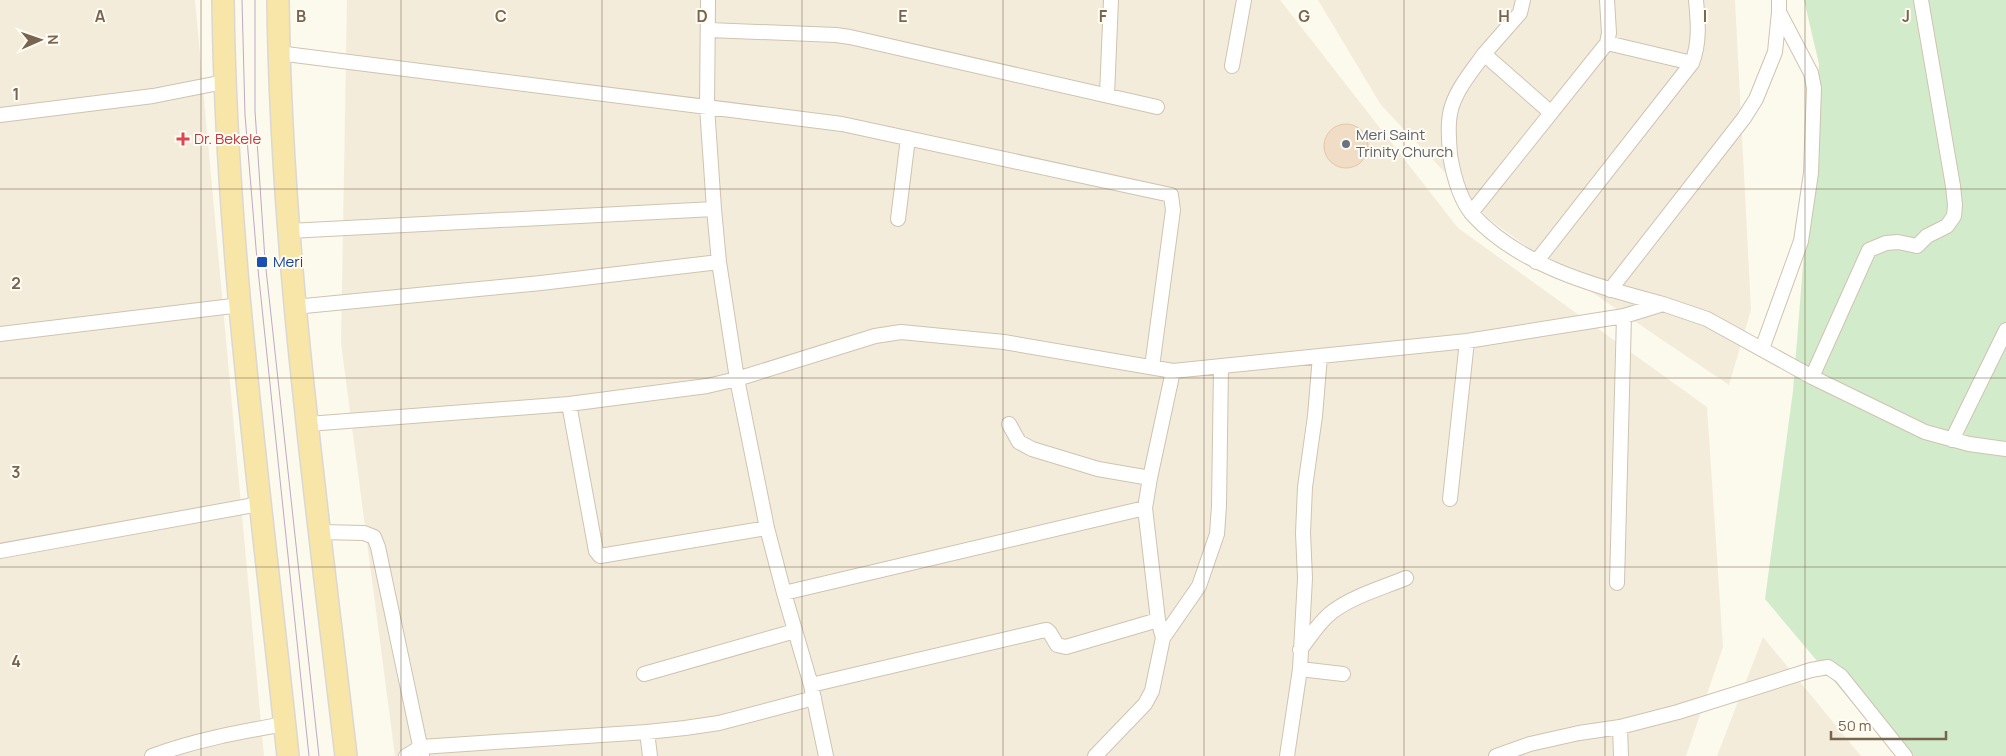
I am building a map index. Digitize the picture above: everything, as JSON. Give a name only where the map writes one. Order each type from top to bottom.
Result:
[{"type":"main road","points":[[223,0],[226,141],[240,305],[288,756]]},
{"type":"main road","points":[[278,0],[278,53],[294,308],[346,756]]},
{"type":"street","points":[[708,0],[707,107],[714,209],[719,262],[737,379],[767,528],[812,691],[826,756]]},
{"type":"street","points":[[1107,95],[1112,0]]},
{"type":"street","points":[[1232,66],[1244,0]]},
{"type":"street","points":[[1524,0],[1520,13],[1484,54],[1456,96],[1449,118],[1448,135],[1457,186],[1472,214],[1508,243],[1536,262],[1586,282],[1707,319],[1812,377],[1926,432],[1952,440],[2006,449]]},
{"type":"street","points":[[1472,214],[1550,112],[1607,43],[1609,32],[1607,0]]},
{"type":"street","points":[[1536,262],[1692,63],[1697,50],[1699,31],[1696,0]]},
{"type":"street","points":[[1812,377],[1869,250],[1886,243],[1898,242],[1917,246],[1928,236],[1947,226],[1954,216],[1953,186],[1921,0]]},
{"type":"street","points":[[1762,350],[1801,241],[1811,173],[1814,88],[1811,73],[1779,6]]},
{"type":"street","points":[[1610,290],[1744,118],[1759,93],[1775,52],[1779,6]]},
{"type":"street","points":[[709,30],[850,37],[1157,107]]},
{"type":"street","points":[[1607,43],[1692,63]]},
{"type":"street","points":[[278,53],[842,124],[1171,195],[1173,210],[1172,226],[1152,367]]},
{"type":"street","points":[[1484,54],[1550,112]]},
{"type":"street","points":[[0,114],[153,96],[224,82]]},
{"type":"street","points":[[898,219],[908,138]]},
{"type":"street","points":[[289,230],[714,209]]},
{"type":"street","points":[[294,308],[541,283],[719,262]]},
{"type":"street","points":[[308,424],[570,404],[707,386],[737,379],[875,336],[901,332],[1004,342],[1173,370],[1221,367],[1467,341],[1624,316],[1663,304]]},
{"type":"street","points":[[0,334],[240,305]]},
{"type":"street","points":[[1617,583],[1624,316]]},
{"type":"street","points":[[1952,440],[2006,330]]},
{"type":"street","points":[[1450,499],[1467,341]]},
{"type":"street","points":[[1287,756],[1300,669],[1305,578],[1303,533],[1305,487],[1320,356]]},
{"type":"street","points":[[1095,756],[1145,704],[1152,691],[1163,638],[1199,586],[1217,534],[1221,367]]},
{"type":"street","points":[[1163,638],[1158,620],[1145,508],[1173,370]]},
{"type":"street","points":[[570,404],[596,551],[600,556],[767,528]]},
{"type":"street","points":[[1009,424],[1019,442],[1032,449],[1098,469],[1150,478]]},
{"type":"street","points":[[0,551],[260,504]]},
{"type":"street","points":[[784,594],[1145,508]]},
{"type":"street","points":[[320,532],[364,533],[374,537],[378,547],[421,752]]},
{"type":"street","points":[[1300,651],[1318,626],[1332,612],[1351,601],[1406,578]]},
{"type":"street","points":[[406,756],[421,752],[647,732],[719,723],[812,691],[1041,631],[1047,630],[1057,645],[1066,647],[1158,620]]},
{"type":"street","points":[[644,674],[795,631]]},
{"type":"street","points":[[1496,756],[1530,744],[1579,733],[1620,727],[1678,712],[1811,670],[1828,667],[1841,676],[1905,756]]},
{"type":"street","points":[[1300,669],[1343,674]]},
{"type":"street","points":[[152,756],[171,749],[227,735],[284,724]]},
{"type":"street","points":[[1620,727],[1622,756]]},
{"type":"street","points":[[647,732],[650,756]]},
{"type":"shaded area","points":[[0,0],[195,0],[264,756],[0,756]]},
{"type":"shaded area","points":[[347,0],[1280,0],[1458,228],[1707,407],[1723,647],[1686,756],[395,756],[341,343]]},
{"type":"shaded area","points":[[1318,0],[1735,0],[1751,310],[1729,385],[1559,270],[1490,220],[1381,105]]},
{"type":"shaded area","points":[[1763,637],[1861,756],[1717,756]]},
{"type":"green space","points":[[1804,0],[2006,0],[2006,756],[1897,756],[1765,599],[1793,391],[1819,64]]},
{"type":"building","name":"Meri Saint Trinity Church","points":[[1346,124],[1358,128],[1364,134],[1368,146],[1364,158],[1358,164],[1346,168],[1334,164],[1328,158],[1324,146],[1328,134],[1334,128]]},
{"type":"tram line","points":[[242,0],[245,115],[257,260],[309,756]]},
{"type":"tram line","points":[[255,0],[255,111],[265,260],[319,756]]},
{"type":"place","name":"Dr. Bekele","points":[[183,139]]},
{"type":"place","name":"Meri Saint Trinity Church","points":[[1346,144]]},
{"type":"place","name":"Meri","points":[[262,262]]}]
